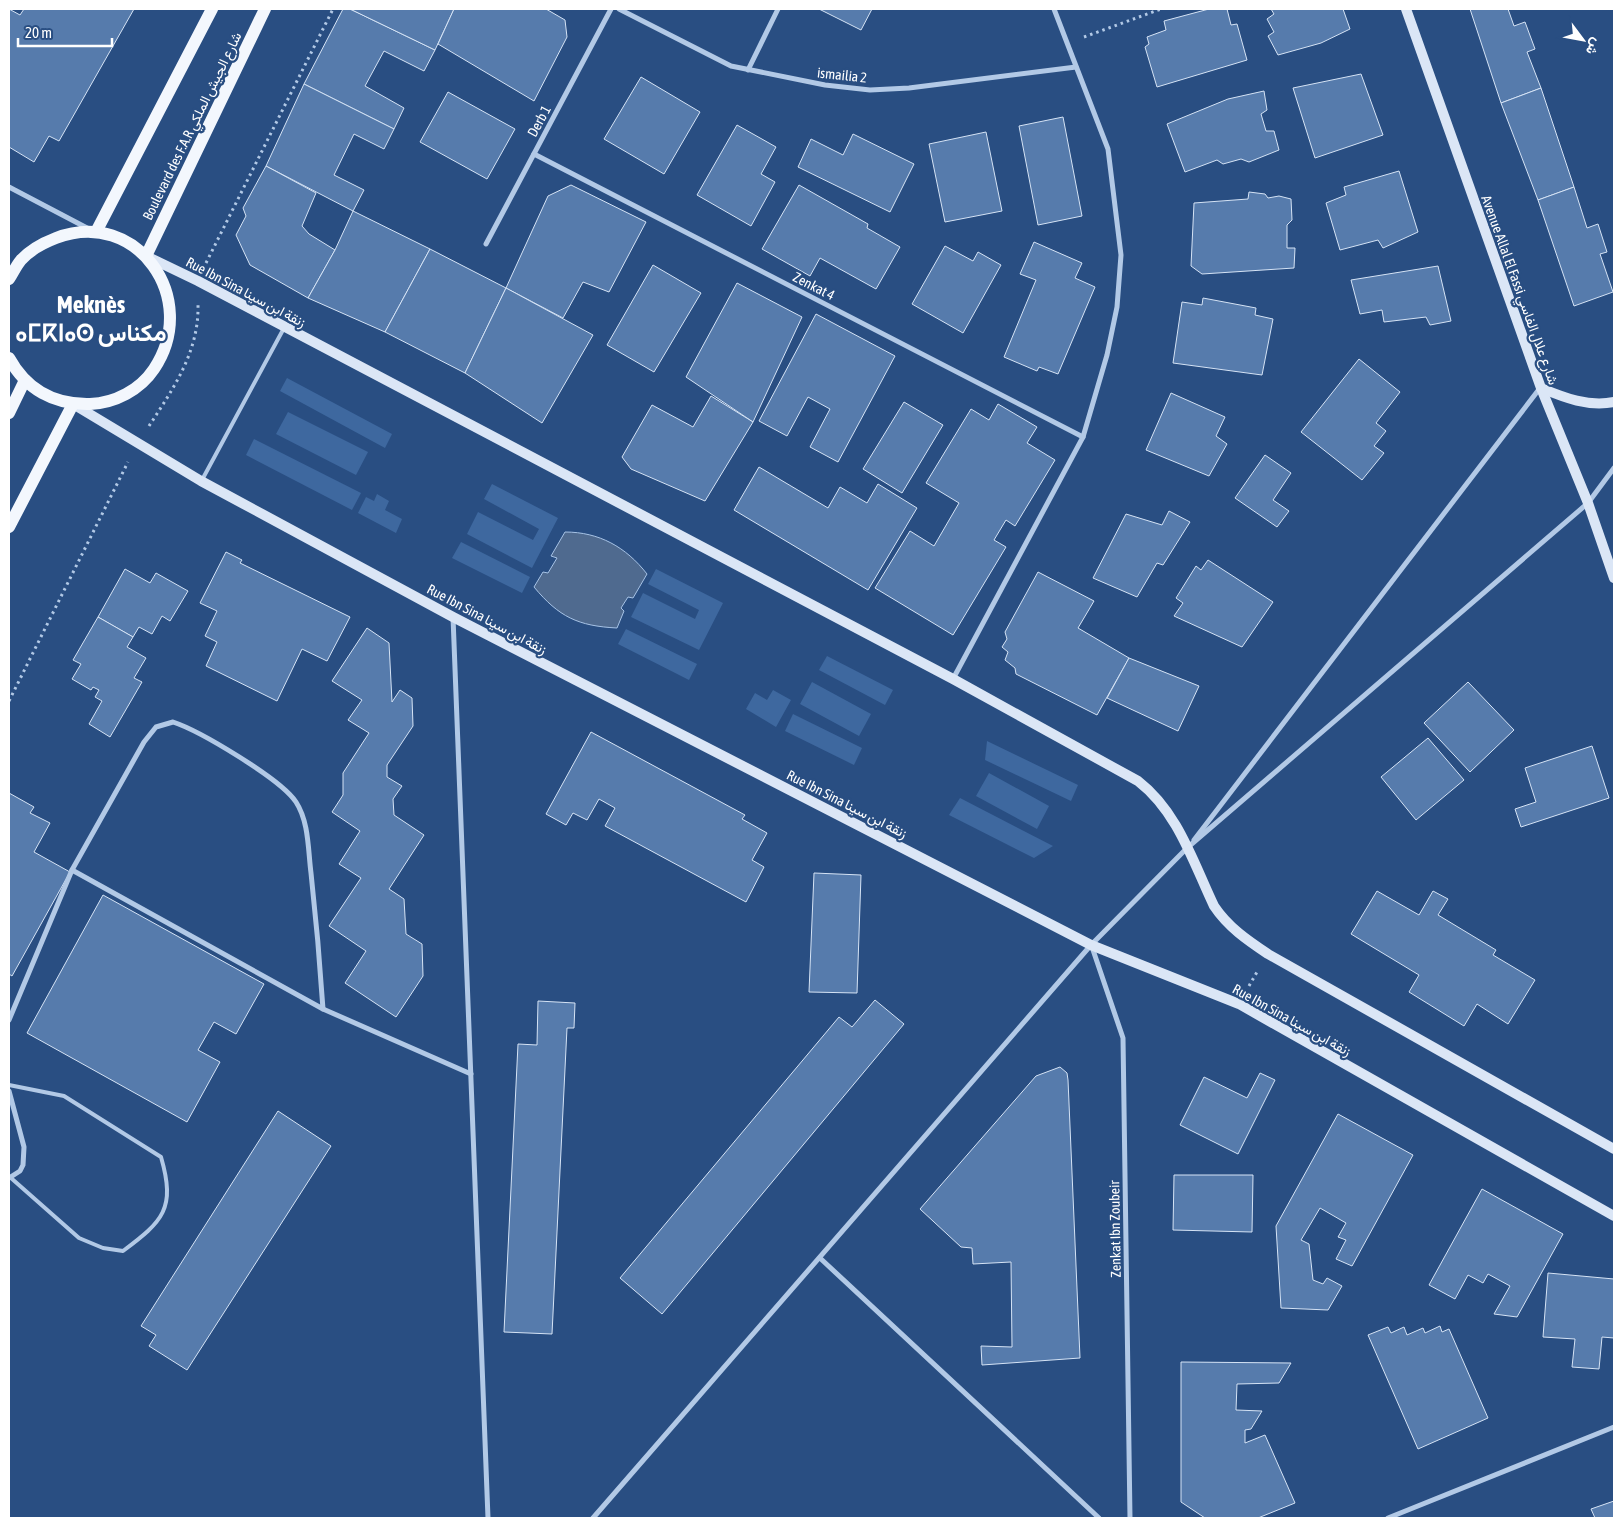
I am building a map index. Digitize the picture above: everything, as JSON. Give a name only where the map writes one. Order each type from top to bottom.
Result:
[{"type":"main road","points":[[96,232],[212,9]]},
{"type":"main road","name":"Boulevard des F.A.R شارع الجيش الملكي","points":[[146,256],[266,9]]},
{"type":"main road","name":"Avenue Allal El Fassi شارع علال الفاسي","points":[[1406,9],[1541,388],[1588,503],[1614,578]]},
{"type":"main road","points":[[9,279],[21,260],[42,243],[68,233],[96,232],[114,236],[131,244],[146,256],[162,278],[170,304],[171,330],[162,356],[148,378],[126,395],[100,403],[73,404],[55,400],[39,392],[24,380],[9,359]]},
{"type":"main road","name":"Rue Ibn Sina زنقة ابن سينا","points":[[146,256],[198,281],[953,679],[1138,781],[1156,794],[1168,811],[1222,920],[1268,954],[1614,1149]]},
{"type":"main road","points":[[9,413],[24,380]]},
{"type":"main road","points":[[1541,388],[1576,402],[1592,404],[1614,402]]},
{"type":"main road","points":[[9,527],[73,404]]},
{"type":"main road","name":"Rue Ibn Sina زنقة ابن سينا","points":[[73,404],[137,444],[202,481],[453,617],[1091,945],[1239,1004],[1614,1216]]},
{"type":"street","name":"Derb 1","points":[[486,244],[611,9]]},
{"type":"street","name":"ismailia 2","points":[[619,9],[731,66],[825,85],[870,90],[910,88],[1076,67]]},
{"type":"street","points":[[748,70],[778,9]]},
{"type":"street","points":[[953,679],[1083,437],[1107,355],[1117,307],[1121,255],[1108,149],[1054,9]]},
{"type":"street","name":"Zenkat 4","points":[[534,154],[1083,437]]},
{"type":"street","points":[[9,187],[96,232]]},
{"type":"street","points":[[1187,848],[1541,388]]},
{"type":"street","points":[[594,1518],[821,1259],[1091,945],[1187,848],[1588,503],[1614,468]]},
{"type":"street","points":[[453,617],[488,1518]]},
{"type":"street","points":[[9,1020],[72,870],[144,742],[156,727],[164,723],[173,722],[181,724],[268,776],[284,788],[299,808],[306,828],[323,1009]]},
{"type":"street","points":[[72,870],[323,1009],[471,1074]]},
{"type":"street","name":"Zenkat Ibn Zoubeir","points":[[1091,945],[1123,1038],[1130,1518]]},
{"type":"street","points":[[9,1091],[24,1147],[23,1165],[10,1178]]},
{"type":"street","points":[[821,1259],[1099,1518]]},
{"type":"street","points":[[1388,1518],[1614,1427]]},
{"type":"lane","points":[[202,481],[284,328]]},
{"type":"lane","points":[[9,1085],[64,1096],[161,1157],[167,1178],[166,1208],[152,1230],[123,1252],[103,1248],[79,1238],[10,1178]]},
{"type":"path","points":[[198,281],[333,9]]},
{"type":"path","points":[[1067,44],[1161,9]]},
{"type":"path","points":[[9,701],[137,444]]},
{"type":"path","points":[[1239,1004],[1268,954]]},
{"type":"shaded area","points":[[287,378],[392,434],[385,448],[280,391]]},
{"type":"shaded area","points":[[288,412],[368,452],[356,475],[276,434]]},
{"type":"shaded area","points":[[254,439],[361,493],[352,510],[246,455]]},
{"type":"shaded area","points":[[492,484],[558,518],[532,568],[467,534],[478,512],[533,540],[539,529],[484,499]]},
{"type":"shaded area","points":[[377,494],[389,501],[385,510],[402,519],[396,533],[358,513],[366,497],[374,501]]},
{"type":"shaded area","points":[[565,532],[589,535],[611,543],[630,556],[647,574],[633,598],[628,597],[621,608],[624,611],[617,628],[591,625],[570,618],[552,606],[534,587],[543,572],[548,573],[557,558],[551,556]]},
{"type":"shaded area","points":[[461,542],[530,577],[522,593],[452,558]]},
{"type":"shaded area","points":[[656,569],[723,603],[699,650],[631,617],[643,593],[695,619],[699,610],[648,584]]},
{"type":"shaded area","points":[[626,629],[697,664],[689,680],[618,644]]},
{"type":"shaded area","points":[[827,656],[893,690],[885,705],[819,670]]},
{"type":"shaded area","points":[[812,682],[871,714],[859,736],[800,704]]},
{"type":"shaded area","points":[[773,690],[791,700],[776,727],[746,709],[755,693],[767,700]]},
{"type":"shaded area","points":[[793,714],[862,748],[854,765],[785,731]]},
{"type":"shaded area","points":[[987,741],[1078,785],[1071,801],[985,760]]},
{"type":"shaded area","points":[[989,773],[1049,806],[1037,829],[976,796]]},
{"type":"shaded area","points":[[960,798],[1053,846],[1034,858],[949,815]]},
{"type":"building","points":[[9,9],[20,15],[24,9],[134,9],[59,141],[49,136],[34,162],[9,147]]},
{"type":"building","points":[[343,9],[350,9],[435,50],[424,71],[384,51],[365,86],[404,108],[394,129],[304,84]]},
{"type":"building","points":[[350,9],[454,9],[435,50]]},
{"type":"building","points":[[454,9],[546,9],[565,20],[567,37],[534,101],[438,44]]},
{"type":"building","points":[[819,9],[872,9],[861,30]]},
{"type":"building","points":[[1209,9],[1227,9],[1231,25],[1237,24],[1247,60],[1157,87],[1145,47],[1149,44],[1147,37],[1166,30],[1164,21]]},
{"type":"building","points":[[1271,9],[1343,9],[1350,29],[1321,43],[1278,55],[1268,36],[1274,32],[1267,19],[1274,14]]},
{"type":"building","points":[[1470,9],[1508,9],[1514,26],[1525,22],[1535,49],[1527,52],[1541,88],[1501,103]]},
{"type":"building","points":[[1361,74],[1383,135],[1315,158],[1293,88]]},
{"type":"building","points":[[641,77],[700,112],[664,174],[604,139]]},
{"type":"building","points":[[304,84],[394,129],[384,149],[354,134],[334,175],[364,190],[353,211],[266,166]]},
{"type":"building","points":[[1541,88],[1574,187],[1538,200],[1501,103]]},
{"type":"building","points":[[1264,91],[1267,110],[1261,114],[1266,131],[1274,131],[1279,150],[1249,162],[1241,159],[1223,164],[1217,160],[1185,172],[1167,124],[1228,99]]},
{"type":"building","points":[[448,92],[515,129],[487,179],[420,142]]},
{"type":"building","points":[[1063,117],[1082,216],[1038,225],[1019,126]]},
{"type":"building","points":[[737,125],[776,147],[761,174],[775,182],[751,226],[697,195]]},
{"type":"building","points":[[986,132],[1002,211],[945,222],[929,144]]},
{"type":"building","points":[[853,134],[914,164],[890,212],[798,167],[811,139],[843,155]]},
{"type":"building","points":[[266,166],[316,193],[302,226],[309,234],[335,250],[308,298],[250,265],[236,235],[246,216],[243,208]]},
{"type":"building","points":[[1399,171],[1418,232],[1383,248],[1378,240],[1340,250],[1326,203],[1346,195],[1344,187]]},
{"type":"building","points":[[571,185],[646,222],[609,292],[583,282],[563,318],[506,288],[548,196]]},
{"type":"building","points":[[799,185],[868,224],[867,228],[900,247],[876,289],[820,258],[810,276],[762,249]]},
{"type":"building","points":[[1574,187],[1587,228],[1598,224],[1607,252],[1600,254],[1613,292],[1574,306],[1538,200]]},
{"type":"building","points":[[1249,192],[1265,194],[1268,198],[1279,196],[1291,199],[1292,220],[1287,225],[1287,248],[1295,248],[1294,268],[1202,274],[1191,266],[1194,203],[1248,199]]},
{"type":"building","points":[[353,211],[430,249],[385,332],[308,298],[335,250]]},
{"type":"building","points":[[1034,242],[1082,263],[1075,278],[1095,287],[1058,374],[1039,367],[1037,371],[1004,357],[1036,280],[1020,274]]},
{"type":"building","points":[[945,246],[973,261],[978,252],[1001,265],[963,333],[912,304]]},
{"type":"building","points":[[430,249],[506,288],[465,373],[385,332]]},
{"type":"building","points":[[653,265],[701,293],[654,372],[607,345]]},
{"type":"building","points":[[1438,266],[1451,321],[1430,325],[1426,317],[1384,322],[1382,310],[1360,314],[1351,280]]},
{"type":"building","points":[[737,283],[802,317],[753,422],[686,377]]},
{"type":"building","points":[[506,288],[593,335],[542,423],[465,373]]},
{"type":"building","points":[[1203,298],[1256,308],[1255,315],[1273,319],[1262,375],[1173,363],[1182,302],[1202,305]]},
{"type":"building","points":[[816,314],[895,356],[838,462],[810,447],[830,409],[808,397],[787,436],[759,421]]},
{"type":"building","points":[[1359,359],[1400,392],[1376,423],[1386,431],[1374,446],[1384,453],[1362,480],[1301,432]]},
{"type":"building","points":[[1171,393],[1225,417],[1216,436],[1227,444],[1209,476],[1146,450]]},
{"type":"building","points":[[711,396],[753,422],[705,501],[631,469],[622,457],[652,405],[693,427]]},
{"type":"building","points":[[904,402],[943,425],[902,493],[863,469]]},
{"type":"building","points":[[998,404],[1037,427],[1027,443],[1055,460],[1015,526],[1006,520],[994,540],[1006,547],[953,635],[875,588],[910,531],[934,546],[959,503],[926,483],[971,409],[989,420]]},
{"type":"building","points":[[1265,455],[1291,473],[1273,500],[1289,511],[1277,527],[1235,498]]},
{"type":"building","points":[[759,467],[828,508],[840,487],[867,503],[878,484],[917,508],[868,590],[734,510]]},
{"type":"building","points":[[1169,511],[1190,522],[1163,565],[1157,563],[1137,597],[1093,578],[1126,514],[1162,525]]},
{"type":"building","points":[[226,552],[242,560],[240,563],[350,617],[327,661],[302,649],[277,701],[206,666],[217,642],[205,636],[217,611],[200,603]]},
{"type":"building","points":[[1208,560],[1273,602],[1242,647],[1174,616],[1183,603],[1176,598],[1196,566],[1201,570]]},
{"type":"building","points":[[125,569],[150,583],[156,573],[188,591],[170,621],[162,616],[152,634],[139,627],[133,637],[98,617]]},
{"type":"building","points":[[1038,572],[1094,601],[1078,628],[1129,658],[1097,715],[1016,674],[1015,668],[1005,660],[1008,652],[1002,647],[1007,639],[1005,632]]},
{"type":"building","points":[[98,617],[133,637],[127,647],[146,658],[134,678],[142,682],[110,737],[89,724],[102,701],[95,697],[99,690],[93,687],[91,690],[72,679],[81,664],[73,660]]},
{"type":"building","points":[[367,628],[389,643],[392,702],[400,690],[412,698],[413,726],[387,765],[387,777],[402,786],[393,799],[394,815],[424,835],[389,889],[404,899],[406,934],[422,944],[423,976],[396,1017],[345,983],[366,951],[329,926],[361,878],[339,864],[360,831],[332,812],[343,795],[343,773],[369,733],[348,720],[362,700],[332,681]]},
{"type":"building","points":[[1129,658],[1199,686],[1178,731],[1107,698]]},
{"type":"building","points":[[1468,682],[1514,730],[1470,772],[1424,723]]},
{"type":"building","points":[[591,732],[745,815],[742,819],[767,833],[752,860],[764,867],[746,902],[605,826],[615,808],[599,799],[587,820],[573,813],[566,825],[546,814]]},
{"type":"building","points":[[1428,738],[1464,780],[1416,820],[1381,777]]},
{"type":"building","points":[[1592,746],[1609,798],[1521,827],[1515,809],[1536,802],[1525,768]]},
{"type":"building","points":[[9,793],[34,807],[30,813],[50,823],[34,852],[70,872],[12,976],[9,974]]},
{"type":"building","points":[[814,873],[861,875],[857,993],[809,992]]},
{"type":"building","points":[[1377,891],[1419,915],[1433,891],[1448,899],[1438,915],[1496,950],[1493,955],[1535,980],[1508,1024],[1477,1004],[1464,1026],[1409,992],[1419,975],[1351,934]]},
{"type":"building","points":[[103,895],[264,984],[236,1034],[214,1022],[198,1050],[220,1062],[187,1122],[27,1033]]},
{"type":"building","points":[[875,1000],[904,1024],[662,1314],[620,1278],[839,1017],[852,1027]]},
{"type":"building","points":[[538,1001],[575,1003],[574,1028],[567,1028],[552,1334],[504,1332],[518,1044],[537,1045]]},
{"type":"building","points":[[1060,1067],[1067,1073],[1068,1080],[1080,1358],[982,1365],[981,1346],[1012,1347],[1011,1262],[973,1264],[972,1248],[961,1247],[920,1209],[1036,1076]]},
{"type":"building","points":[[1260,1073],[1275,1080],[1238,1154],[1180,1125],[1204,1077],[1247,1098]]},
{"type":"building","points":[[278,1111],[331,1146],[187,1370],[149,1346],[156,1335],[141,1326]]},
{"type":"building","points":[[1338,1114],[1413,1155],[1352,1266],[1336,1259],[1346,1240],[1338,1237],[1346,1223],[1320,1208],[1301,1240],[1309,1244],[1313,1280],[1323,1284],[1327,1278],[1342,1286],[1328,1310],[1281,1308],[1276,1226]]},
{"type":"building","points":[[1174,1175],[1253,1175],[1252,1232],[1173,1230]]},
{"type":"building","points":[[1482,1189],[1563,1234],[1517,1317],[1494,1314],[1510,1286],[1488,1274],[1483,1283],[1468,1275],[1455,1299],[1429,1285]]},
{"type":"building","points":[[1548,1273],[1614,1279],[1614,1338],[1602,1337],[1599,1369],[1572,1367],[1575,1339],[1543,1337]]},
{"type":"building","points":[[1440,1326],[1442,1332],[1449,1329],[1488,1418],[1418,1449],[1368,1335],[1388,1327],[1391,1333],[1404,1327],[1407,1335],[1423,1328],[1425,1333]]},
{"type":"building","points":[[1181,1362],[1291,1363],[1279,1383],[1237,1384],[1236,1410],[1262,1411],[1251,1429],[1245,1430],[1245,1443],[1265,1435],[1295,1503],[1258,1518],[1205,1518],[1181,1502]]},
{"type":"building","points":[[1614,1501],[1614,1518],[1595,1518],[1591,1509]]},
{"type":"district","name":"Meknès ⴰⵎⴽⵏⴰⵙ مكناس","points":[[91,319]]}]
